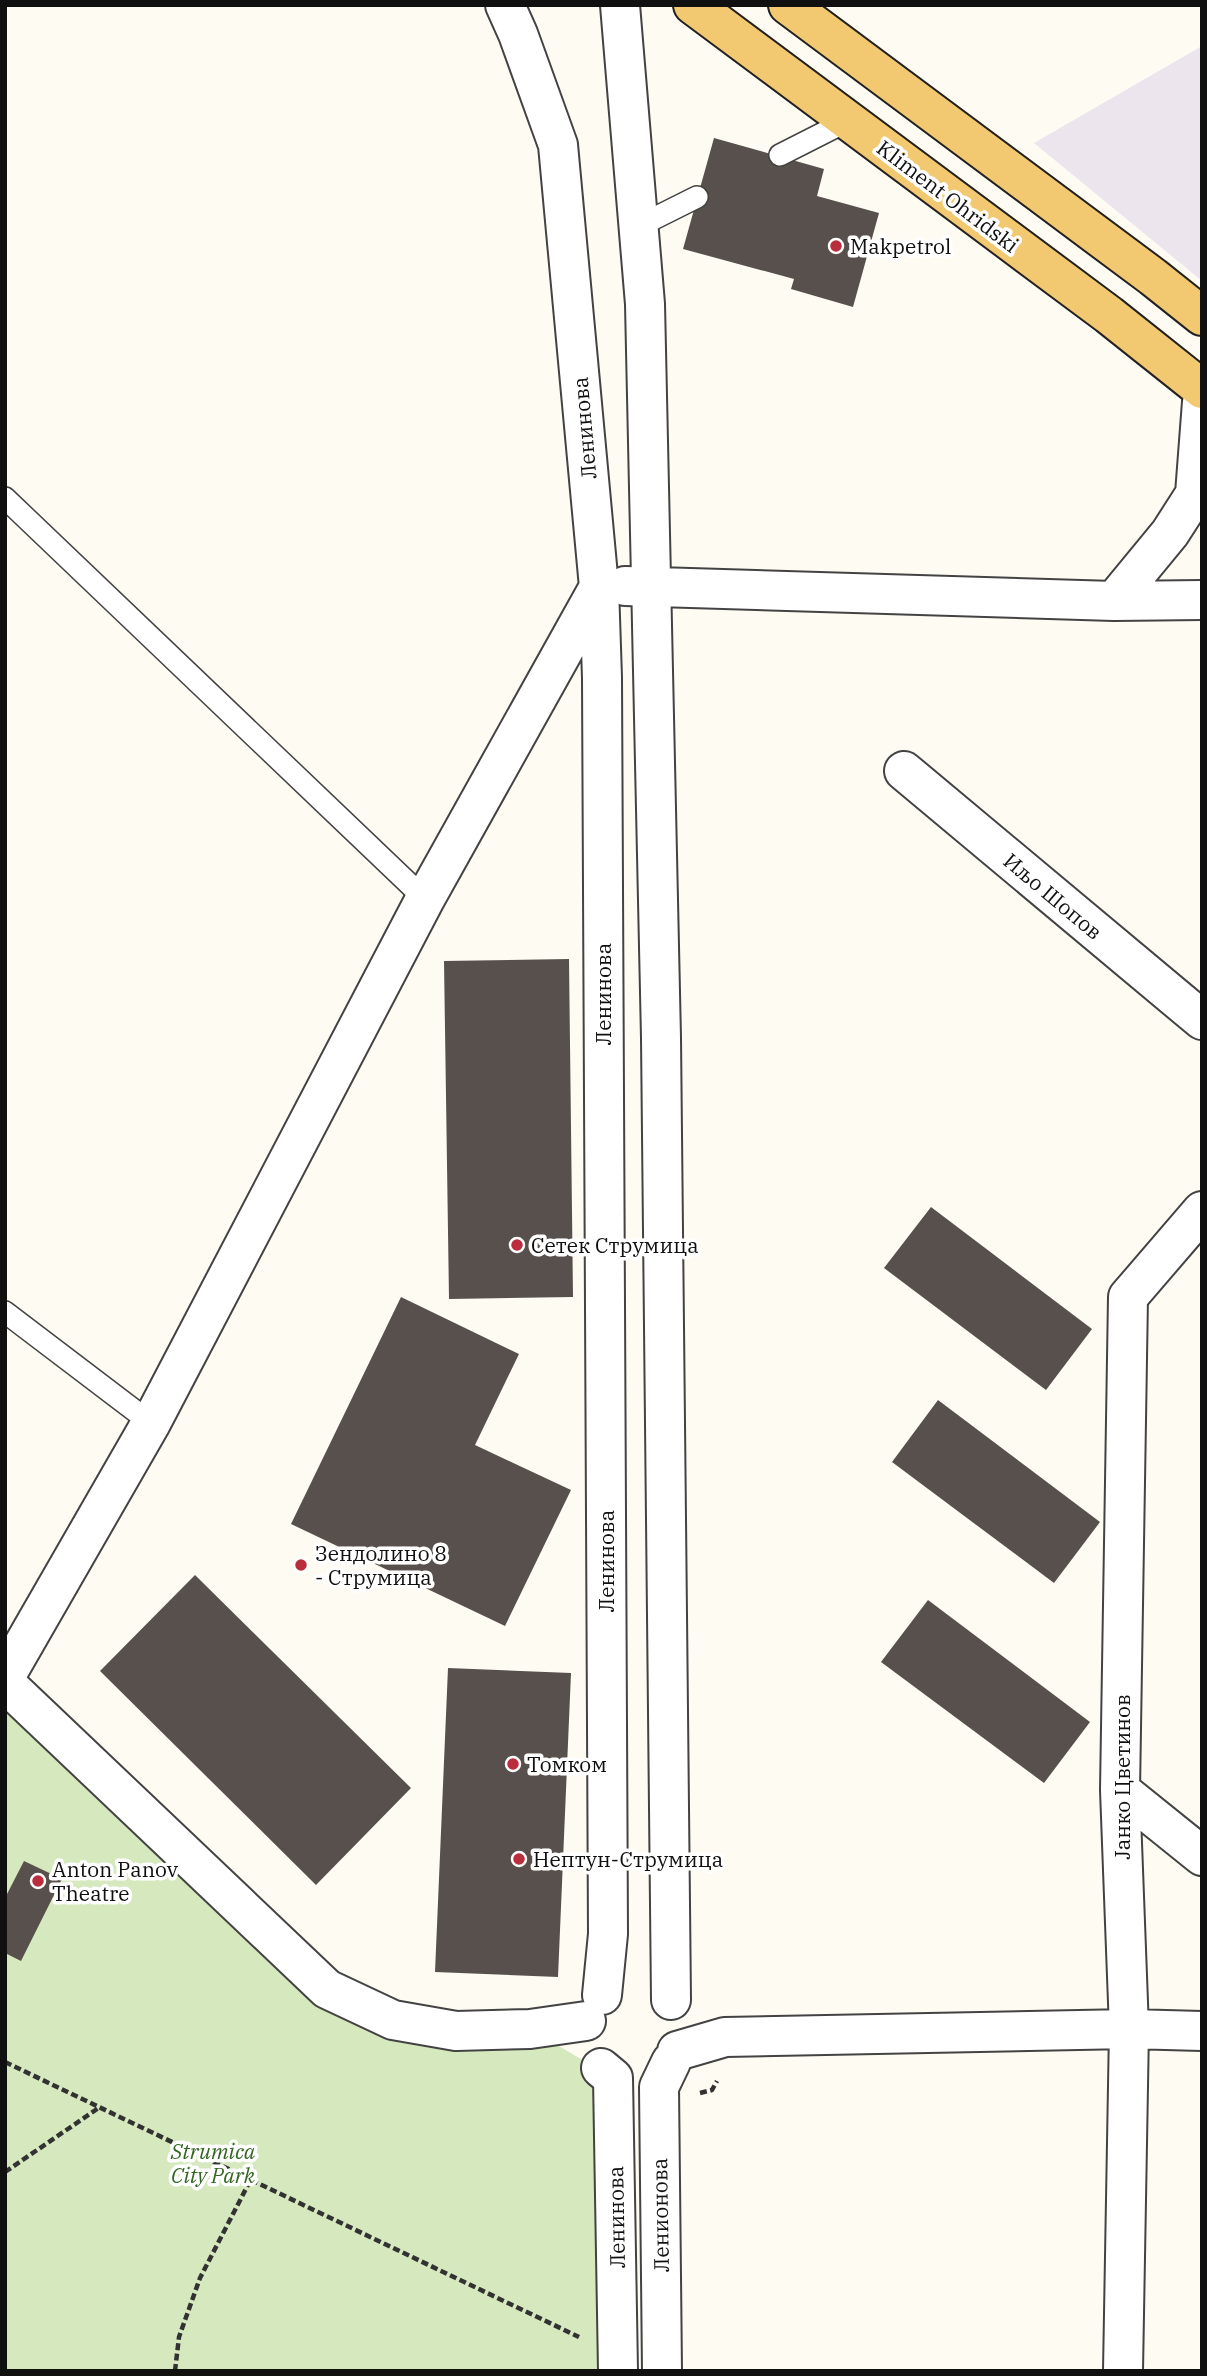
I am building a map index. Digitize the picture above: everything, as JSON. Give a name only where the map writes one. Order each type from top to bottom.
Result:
[{"type":"main road","name":"Kliment Ohridski","points":[[693,5],[1109,315],[1202,389]]},
{"type":"main road","points":[[788,5],[1202,316]]},
{"type":"street","name":"Ленинова","points":[[505,5],[558,145],[598,587],[602,692],[607,1906],[595,2035],[613,2078],[618,2363]]},
{"type":"street","points":[[620,5],[645,304],[661,1024],[675,2006],[682,2030],[680,2045],[674,2057]]},
{"type":"street","points":[[1114,601],[1170,534],[1195,494],[1202,402]]},
{"type":"street","points":[[5,1677],[151,1423],[425,899],[598,587],[650,586],[1114,601],[1202,600]]},
{"type":"street","name":"Иљо Шопов","points":[[904,771],[1202,1020]]},
{"type":"street","name":"Јанко Цветинов","points":[[1123,2371],[1129,2029],[1120,1790],[1128,1297],[1202,1211]]},
{"type":"street","points":[[5,1683],[327,1989],[393,2020],[456,2031],[530,2029],[595,2035]]},
{"type":"street","points":[[1120,1790],[1202,1856]]},
{"type":"street","points":[[595,2035],[615,1987],[642,1984],[657,1989],[675,2006],[725,2037]]},
{"type":"street","points":[[595,2035],[624,2079],[638,2080],[654,2075],[674,2057],[725,2037],[1129,2029],[1202,2031]]},
{"type":"street","name":"Ленионова","points":[[662,2371],[659,2087],[674,2057]]},
{"type":"lane","points":[[780,155],[847,121]]},
{"type":"lane","points":[[639,226],[697,197]]},
{"type":"lane","points":[[5,498],[425,899]]},
{"type":"lane","points":[[5,1312],[151,1423]]},
{"type":"path","points":[[5,2062],[251,2179],[618,2363]]},
{"type":"path","points":[[5,2172],[100,2107]]},
{"type":"path","points":[[175,2371],[178,2337],[200,2278],[251,2179]]},
{"type":"shaded area","points":[[1202,46],[1202,281],[1034,143]]},
{"type":"green space","name":"Strumica City Park","points":[[5,1683],[327,1989],[530,2029],[613,2078],[618,2371],[5,2371]]},
{"type":"building","points":[[714,138],[824,169],[817,196],[879,213],[853,307],[791,289],[794,279],[683,249]]},
{"type":"building","points":[[569,959],[573,1297],[449,1299],[444,961]]},
{"type":"building","points":[[931,1207],[1092,1329],[1046,1390],[884,1268]]},
{"type":"building","points":[[401,1297],[519,1354],[475,1445],[571,1490],[505,1626],[291,1524]]},
{"type":"building","points":[[938,1400],[1100,1522],[1054,1583],[892,1462]]},
{"type":"building","points":[[195,1575],[411,1788],[316,1885],[100,1671]]},
{"type":"building","points":[[928,1600],[1090,1722],[1044,1783],[881,1662]]},
{"type":"building","points":[[448,1668],[571,1673],[558,1977],[435,1972]]},
{"type":"building","points":[[24,1861],[62,1879],[21,1961],[5,1953],[5,1898]]},
{"type":"place","name":"Makpetrol","points":[[836,246]]},
{"type":"place","name":"Сетек Струмица","points":[[517,1245]]},
{"type":"place","name":"Зендолино 8 - Струмица","points":[[301,1565]]},
{"type":"place","name":"Томком","points":[[513,1764]]},
{"type":"place","name":"Нептун-Струмица","points":[[519,1859]]},
{"type":"place","name":"Anton Panov Theatre","points":[[38,1881]]}]
